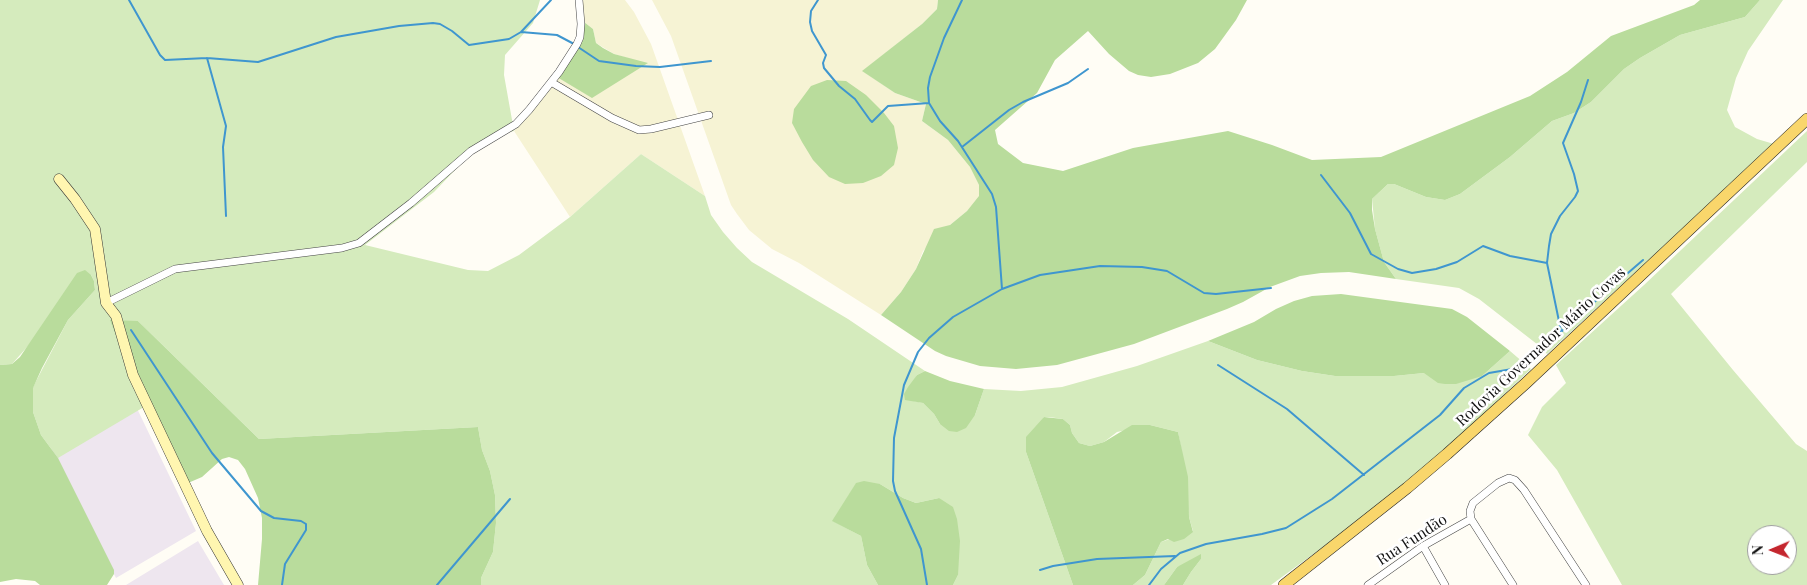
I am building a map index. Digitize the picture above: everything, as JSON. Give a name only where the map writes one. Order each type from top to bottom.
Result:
[{"type":"main road","name":"Rodovia Governador Mário Covas","points":[[1284,585],[1408,488],[1447,454],[1807,119]]},
{"type":"street","points":[[106,303],[175,269],[342,248],[359,243],[418,198],[471,151],[516,124],[551,82],[577,44],[580,37],[581,24],[579,0]]},
{"type":"street","points":[[551,82],[612,118],[638,130],[651,129],[709,115]]},
{"type":"street","points":[[59,179],[75,198],[95,229],[106,303],[116,316],[133,375],[207,531],[238,585]]},
{"type":"street","points":[[1514,585],[1471,517],[1473,503],[1509,478],[1515,480],[1524,490],[1586,585]]},
{"type":"street","name":"Rua Fundão","points":[[1370,584],[1423,546],[1471,517]]},
{"type":"street","points":[[1423,546],[1445,585]]},
{"type":"shaded area","points":[[581,0],[625,0],[634,12],[651,44],[705,196],[641,154],[570,217],[514,131],[557,77],[647,64],[614,54],[596,43],[593,29],[584,22]]},
{"type":"shaded area","points":[[652,0],[938,0],[937,9],[922,24],[863,71],[895,93],[926,104],[922,121],[948,140],[970,167],[979,185],[980,197],[923,251],[916,269],[901,292],[881,315],[799,263],[772,249],[749,230],[737,214],[731,205],[671,36]]},
{"type":"shaded area","points":[[129,392],[196,531],[116,578],[51,450]]},
{"type":"shaded area","points":[[198,541],[224,585],[126,585]]},
{"type":"green space","points":[[0,0],[540,0],[533,23],[505,55],[504,75],[514,131],[501,134],[477,147],[434,192],[365,245],[468,270],[488,271],[519,255],[570,217],[641,154],[705,196],[711,215],[723,232],[752,262],[848,319],[925,371],[917,375],[905,399],[923,403],[934,414],[940,424],[975,415],[984,389],[1021,391],[1062,387],[1137,366],[1208,341],[1257,360],[1302,371],[1335,376],[1394,376],[1424,373],[1482,376],[1510,351],[1531,369],[1423,471],[1271,585],[1183,585],[1201,559],[1177,567],[1164,585],[1133,585],[1145,575],[1161,542],[1193,531],[1189,517],[1178,432],[1150,425],[1117,432],[1104,442],[1090,446],[1079,443],[1072,433],[1070,425],[1063,419],[1044,417],[1026,452],[1073,585],[953,585],[958,575],[939,498],[916,503],[903,498],[880,484],[856,484],[833,521],[861,536],[867,565],[878,585],[481,585],[481,578],[493,552],[496,523],[495,495],[490,471],[482,450],[478,427],[259,439],[138,321],[144,407],[58,458],[41,435],[33,412],[33,387],[68,320],[95,290],[94,281],[91,275],[12,364],[0,365]]},
{"type":"green space","points":[[938,0],[1247,0],[1236,20],[1215,49],[1198,63],[1170,74],[1151,77],[1129,71],[1109,54],[1088,31],[1055,60],[1037,93],[995,130],[998,144],[1023,163],[1063,171],[1133,148],[1228,131],[1312,160],[1381,157],[1530,96],[1567,72],[1611,36],[1694,5],[1700,0],[1760,0],[1745,17],[1680,35],[1640,58],[1624,69],[1591,102],[1574,113],[1552,121],[1510,157],[1460,194],[1445,200],[1426,197],[1394,184],[1388,184],[1372,199],[1372,210],[1384,262],[1396,279],[1349,272],[1300,276],[1270,287],[1227,309],[1134,344],[1057,365],[1016,369],[980,366],[946,356],[935,351],[881,315],[901,292],[916,269],[934,229],[950,225],[967,211],[979,196],[979,185],[970,167],[948,140],[922,121],[926,104],[895,93],[862,71],[922,24],[937,9]]},
{"type":"green space","points":[[1760,0],[1783,0],[1748,51],[1736,78],[1727,110],[1735,127],[1757,139],[1774,144],[1547,354],[1542,348],[1479,299],[1459,288],[1396,279],[1384,262],[1375,229],[1372,199],[1388,184],[1394,184],[1426,197],[1445,200],[1460,194],[1510,157],[1552,121],[1574,113],[1591,102],[1624,69],[1640,58],[1680,35],[1745,17]]},
{"type":"green space","points":[[584,22],[593,29],[596,43],[603,48],[614,54],[648,63],[592,98],[557,77],[583,40]]},
{"type":"green space","points":[[827,80],[846,81],[866,95],[894,126],[898,148],[894,165],[881,176],[863,183],[845,184],[829,177],[813,160],[802,142],[792,123],[794,109],[811,86]]},
{"type":"green space","points":[[1807,131],[1807,162],[1671,294],[1796,444],[1807,451],[1807,585],[1622,585],[1557,470],[1528,435],[1542,407],[1566,383],[1556,365]]},
{"type":"green space","points":[[85,270],[94,281],[95,290],[68,320],[42,368],[33,388],[33,412],[41,435],[58,458],[114,570],[114,574],[107,585],[40,585],[35,581],[16,579],[0,582],[0,365],[12,364],[20,357],[77,273]]},
{"type":"green space","points":[[1341,294],[1452,309],[1467,317],[1510,351],[1482,376],[1456,384],[1445,384],[1438,383],[1424,373],[1394,376],[1335,376],[1302,371],[1257,360],[1208,341],[1254,322],[1294,301],[1312,296]]},
{"type":"green space","points":[[110,320],[138,321],[259,439],[478,427],[482,450],[490,471],[495,495],[496,523],[493,552],[481,578],[481,585],[258,585],[262,518],[258,498],[245,469],[238,460],[229,457],[222,459],[202,477],[188,483],[144,407]]},
{"type":"green space","points":[[925,371],[950,381],[984,389],[975,415],[966,428],[957,432],[949,431],[940,424],[934,414],[923,403],[905,400],[904,394],[908,387],[917,375]]},
{"type":"green space","points":[[1044,417],[1063,419],[1070,425],[1072,433],[1079,443],[1090,446],[1104,442],[1132,425],[1150,425],[1178,432],[1188,477],[1189,517],[1193,532],[1184,539],[1174,542],[1168,539],[1161,542],[1145,575],[1133,585],[1073,585],[1026,452],[1026,437]]},
{"type":"green space","points":[[864,481],[880,484],[903,498],[916,503],[939,498],[953,507],[960,541],[958,575],[953,585],[878,585],[867,565],[861,536],[832,521],[856,483]]},
{"type":"green space","points":[[1201,554],[1201,559],[1183,585],[1164,585],[1177,567]]},
{"type":"waterway","points":[[129,0],[160,55],[165,60],[207,58],[258,62],[336,37],[399,26],[440,24],[469,45],[509,39],[521,32],[551,0]]},
{"type":"waterway","points":[[818,0],[811,11],[810,22],[812,31],[826,55],[823,63],[824,68],[839,86],[855,99],[872,122],[888,106],[929,103]]},
{"type":"waterway","points":[[962,0],[944,38],[930,77],[928,88],[929,103],[940,121],[958,141],[992,194],[996,207],[1002,289]]},
{"type":"waterway","points":[[521,32],[557,35],[574,44]]},
{"type":"waterway","points":[[578,47],[599,61],[636,66],[660,67],[711,61]]},
{"type":"waterway","points":[[207,58],[226,126],[223,147],[226,216]]},
{"type":"waterway","points":[[962,147],[1009,110],[1068,83],[1088,69]]},
{"type":"waterway","points":[[1561,331],[1547,263],[1551,234],[1560,216],[1578,191],[1563,143],[1581,102],[1588,80]]},
{"type":"waterway","points":[[1321,175],[1350,213],[1371,254],[1398,269],[1412,273],[1436,269],[1457,262],[1483,246],[1510,256],[1547,263]]},
{"type":"waterway","points":[[1149,585],[1161,569],[1180,553],[1206,544],[1286,528],[1332,499],[1440,415],[1464,388],[1489,373],[1518,368],[1529,362],[1577,317],[1643,260]]},
{"type":"waterway","points":[[927,585],[921,549],[895,491],[893,481],[894,438],[904,385],[918,352],[929,338],[953,317],[1002,289],[1040,275],[1100,266],[1142,267],[1167,271],[1204,293],[1216,294],[1271,288]]},
{"type":"waterway","points":[[131,330],[212,453],[261,511],[274,518],[301,521],[306,524],[306,530],[285,564],[282,585]]},
{"type":"waterway","points":[[1218,365],[1287,409],[1364,475]]},
{"type":"waterway","points":[[437,585],[510,499]]},
{"type":"waterway","points":[[1040,570],[1097,559],[1175,556]]}]
